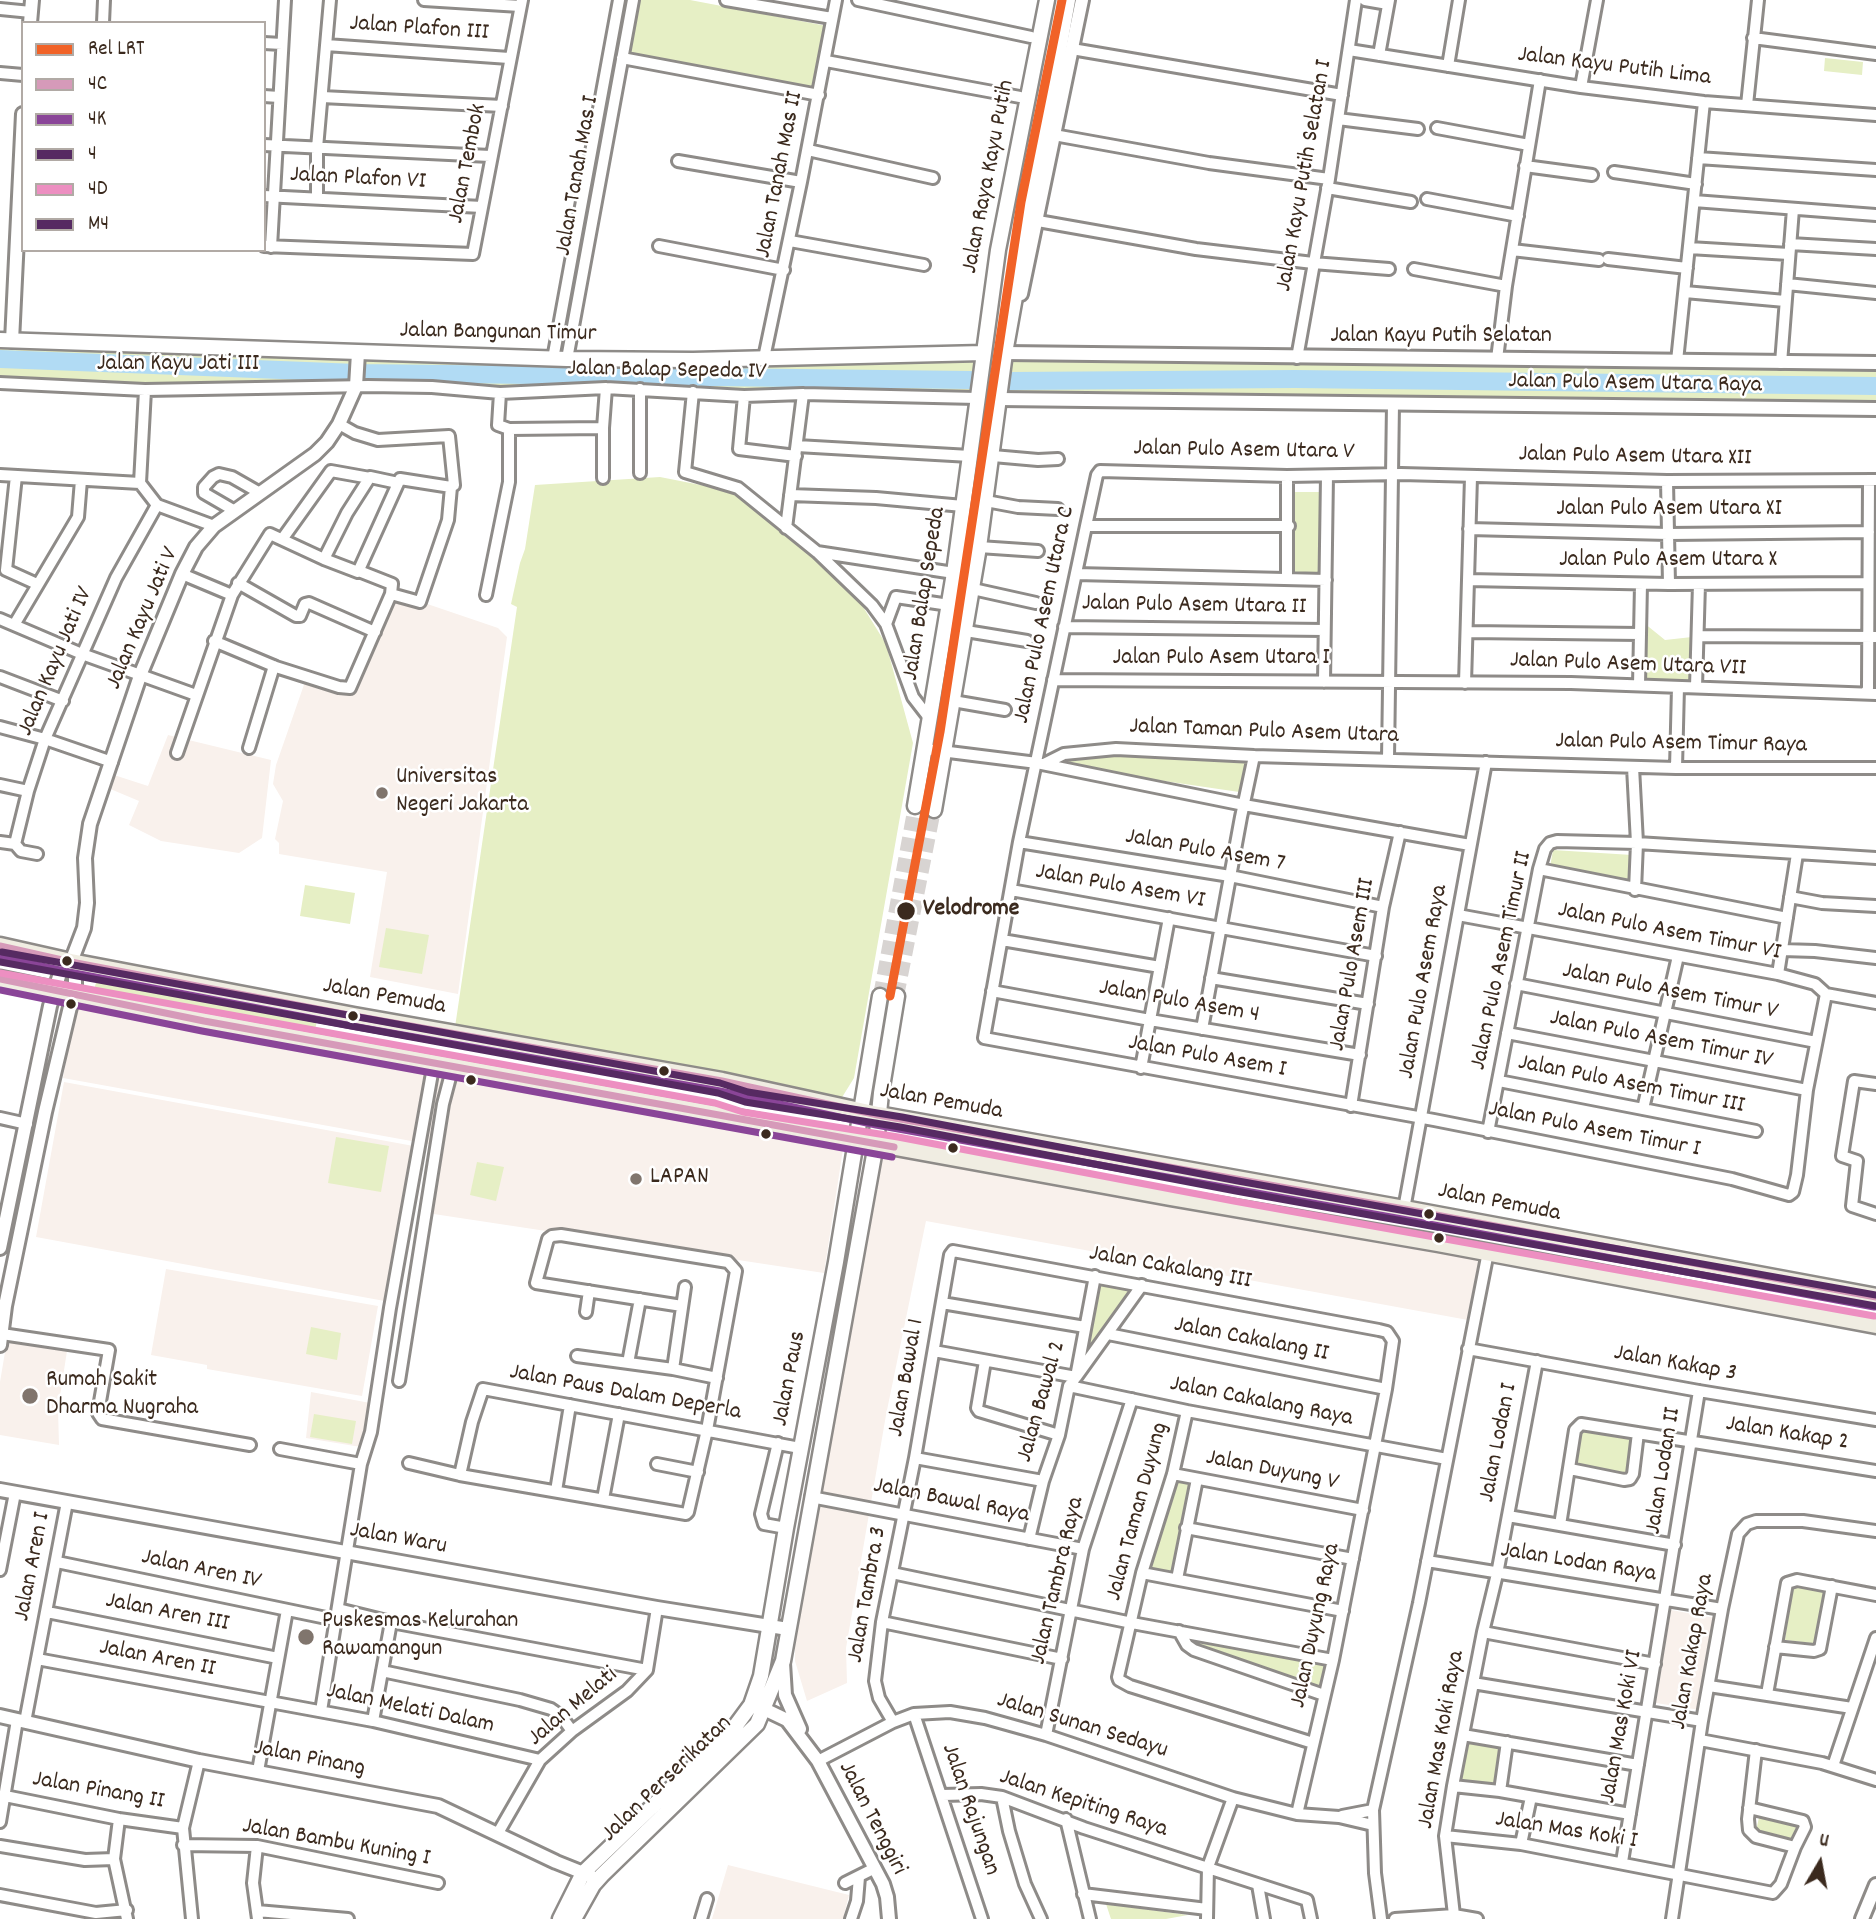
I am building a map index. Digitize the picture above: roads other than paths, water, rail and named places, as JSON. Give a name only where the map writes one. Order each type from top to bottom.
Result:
[{"type":"main road","name":"Jalan Raya Kayu Putih","points":[[978,393],[998,250],[1046,0]]},
{"type":"main road","name":"Jalan Raya Kayu Putih","points":[[1000,394],[1054,67],[1068,0]]},
{"type":"main road","points":[[1035,63],[1054,67]]},
{"type":"main road","name":"Jalan Bangunan Timur","points":[[6,340],[358,356],[693,360],[982,358]]},
{"type":"main road","name":"Jalan Balap Sepeda","points":[[915,806],[954,573],[978,393]]},
{"type":"main road","name":"Jalan Balap Sepeda","points":[[934,810],[973,589],[1000,394]]},
{"type":"main road","points":[[964,502],[986,501]]},
{"type":"main road","name":"Jalan Pemuda","points":[[0,946],[369,1019],[722,1081],[878,1115],[1876,1297]]},
{"type":"main road","name":"Jalan Pemuda","points":[[0,979],[72,995],[453,1066],[1170,1197],[1488,1252],[1876,1325]]},
{"type":"main road","points":[[857,1140],[880,996]]},
{"type":"main road","points":[[876,1144],[897,996]]},
{"type":"main road","name":"Jalan Paus","points":[[768,1625],[857,1140]]},
{"type":"main road","name":"Jalan Paus","points":[[788,1629],[876,1144]]},
{"type":"main road","points":[[1170,1197],[1176,1170]]},
{"type":"main road","name":"Jalan Perserikatan","points":[[560,1919],[583,1873],[734,1728],[751,1705],[768,1625]]},
{"type":"main road","name":"Jalan Perserikatan","points":[[574,1919],[598,1879],[757,1724],[783,1661],[788,1629]]},
{"type":"street","points":[[103,21],[104,0]]},
{"type":"street","points":[[268,247],[269,196],[277,145],[285,0]]},
{"type":"street","points":[[317,198],[317,149],[330,0]]},
{"type":"street","points":[[424,0],[521,3]]},
{"type":"street","name":"Jalan Tanah Mas I","points":[[560,359],[619,0]]},
{"type":"street","name":"Jalan Tanah Mas I","points":[[560,359],[633,0]]},
{"type":"street","points":[[726,0],[832,18]]},
{"type":"street","name":"Jalan Tanah Mas II","points":[[764,358],[790,241],[836,0]]},
{"type":"street","points":[[858,0],[1031,37]]},
{"type":"street","name":"Jalan Raya Kayu Putih","points":[[1009,331],[1023,290],[1082,0]]},
{"type":"street","name":"Jalan Kayu Putih Selatan I","points":[[1297,358],[1328,183],[1356,0]]},
{"type":"street","points":[[1365,0],[1388,2],[1379,55]]},
{"type":"street","points":[[1448,66],[1459,0]]},
{"type":"street","points":[[1581,87],[1597,0]]},
{"type":"street","points":[[1747,105],[1757,0]]},
{"type":"street","name":"Jalan Tembok","points":[[268,247],[469,256],[474,251],[521,3]]},
{"type":"street","points":[[0,9],[31,11]]},
{"type":"street","points":[[1753,38],[1876,54]]},
{"type":"street","points":[[266,43],[282,44]]},
{"type":"street","name":"Jalan Plafon III","points":[[326,45],[509,58]]},
{"type":"street","points":[[1072,49],[1342,95]]},
{"type":"street","name":"Jalan Kayu Putih Lima","points":[[1349,50],[1581,87],[1704,102],[1876,115]]},
{"type":"street","points":[[622,58],[819,95]]},
{"type":"street","points":[[826,61],[1020,97]]},
{"type":"street","points":[[0,73],[21,75]]},
{"type":"street","points":[[1497,359],[1506,286],[1540,80]]},
{"type":"street","points":[[266,96],[279,97]]},
{"type":"street","points":[[322,97],[502,106]]},
{"type":"street","points":[[1677,361],[1704,102]]},
{"type":"street","points":[[1338,119],[1418,128]]},
{"type":"street","points":[[1437,128],[1529,145]]},
{"type":"street","points":[[1054,135],[1328,183],[1411,202]]},
{"type":"street","points":[[266,145],[490,156]]},
{"type":"street","points":[[808,150],[933,177]]},
{"type":"street","points":[[1698,158],[1876,170]]},
{"type":"street","points":[[678,161],[801,182]]},
{"type":"street","points":[[1525,166],[1592,175]]},
{"type":"street","points":[[1614,172],[1696,184]]},
{"type":"street","points":[[6,340],[19,239],[21,176]]},
{"type":"street","name":"Jalan Plafon VI","points":[[269,196],[482,207]]},
{"type":"street","points":[[1427,199],[1518,216]]},
{"type":"street","points":[[1694,201],[1876,215]]},
{"type":"street","points":[[1781,363],[1793,209]]},
{"type":"street","points":[[1038,221],[1196,248],[1313,263],[1390,269]]},
{"type":"street","points":[[790,241],[924,265]]},
{"type":"street","points":[[659,247],[784,270]]},
{"type":"street","points":[[1689,248],[1876,249]]},
{"type":"street","points":[[1512,250],[1687,268]]},
{"type":"street","points":[[1415,269],[1506,286]]},
{"type":"street","points":[[1787,285],[1876,293]]},
{"type":"street","points":[[1685,292],[1785,301]]},
{"type":"street","name":"Jalan Kayu Jati V","points":[[71,962],[83,928],[87,903],[87,839],[141,673],[182,574],[196,547],[215,526],[327,442],[339,424],[357,384],[358,356]]},
{"type":"street","name":"Jalan Kayu Putih Selatan","points":[[1004,358],[1876,363]]},
{"type":"street","name":"Jalan Kayu Jati III","points":[[0,383],[145,390],[357,384]]},
{"type":"street","name":"Jalan Balap Sepeda IV","points":[[357,384],[500,393],[606,388],[744,396],[978,393]]},
{"type":"street","points":[[603,478],[606,388]]},
{"type":"street","points":[[640,389],[640,473]]},
{"type":"street","points":[[145,390],[140,483],[157,505],[215,526]]},
{"type":"street","points":[[693,392],[685,472],[738,488],[817,552],[872,605],[886,624],[913,697],[930,719]]},
{"type":"street","points":[[500,393],[498,425],[509,429],[603,428]]},
{"type":"street","points":[[786,528],[803,394]]},
{"type":"street","name":"Jalan Pulo Asem Utara Raya","points":[[1000,394],[1393,404],[1876,409]]},
{"type":"street","points":[[744,396],[739,449],[970,456]]},
{"type":"street","points":[[1388,759],[1393,404]]},
{"type":"street","points":[[339,424],[355,433],[378,440],[449,436],[455,483],[448,520],[420,602],[391,594]]},
{"type":"street","points":[[485,594],[509,482],[509,429]]},
{"type":"street","points":[[993,456],[1058,459]]},
{"type":"street","points":[[283,538],[331,471],[370,478],[374,476],[398,483]]},
{"type":"street","name":"Jalan Pulo Asem Utara V","points":[[1097,475],[1100,471],[1105,471],[1287,476],[1393,475]]},
{"type":"street","points":[[236,511],[204,493],[204,487],[213,477],[219,474],[232,477],[260,493]]},
{"type":"street","points":[[0,475],[140,483]]},
{"type":"street","name":"Jalan Pulo Asem Utara C","points":[[984,1038],[1019,842],[1040,764],[1053,680],[1097,475]]},
{"type":"street","points":[[1324,682],[1327,475]]},
{"type":"street","name":"Jalan Pulo Asem Utara XII","points":[[1393,475],[1667,481],[1872,480]]},
{"type":"street","points":[[16,476],[6,570],[37,584]]},
{"type":"street","points":[[1287,476],[1287,579]]},
{"type":"street","points":[[1465,683],[1471,477]]},
{"type":"street","points":[[324,559],[347,513],[370,478]]},
{"type":"street","points":[[359,571],[398,483],[403,478],[452,488]]},
{"type":"street","points":[[14,625],[80,513],[81,480]]},
{"type":"street","points":[[1871,694],[1868,688],[1872,637],[1867,583],[1872,480]]},
{"type":"street","points":[[1667,481],[1669,584]]},
{"type":"street","points":[[790,495],[964,502]]},
{"type":"street","points":[[986,501],[1018,507],[1058,509]]},
{"type":"street","name":"Jalan Kayu Jati IV","points":[[15,844],[45,739],[116,578],[157,505]]},
{"type":"street","points":[[1086,526],[1289,526]]},
{"type":"street","name":"Jalan Pulo Asem Utara XI","points":[[1469,529],[1668,534],[1869,532]]},
{"type":"street","points":[[177,753],[214,641],[232,595],[267,536],[274,534],[324,559],[392,584],[391,594],[351,688],[339,687],[274,666],[214,641]]},
{"type":"street","points":[[979,547],[1038,551]]},
{"type":"street","points":[[817,552],[954,573]]},
{"type":"street","points":[[182,574],[232,595]]},
{"type":"street","points":[[1076,574],[1326,580]]},
{"type":"street","name":"Jalan Pulo Asem Utara X","points":[[1468,580],[1641,584],[1867,583]]},
{"type":"street","points":[[237,583],[296,616],[300,616],[305,604],[309,603],[375,632]]},
{"type":"street","points":[[1639,685],[1641,584]]},
{"type":"street","points":[[1696,687],[1699,584]]},
{"type":"street","points":[[973,589],[1037,603]]},
{"type":"street","points":[[886,624],[897,597],[949,605]]},
{"type":"street","points":[[0,620],[82,654],[196,695]]},
{"type":"street","name":"Jalan Pulo Asem Utara II","points":[[1064,627],[1324,630]]},
{"type":"street","points":[[966,631],[1027,641]]},
{"type":"street","points":[[1468,632],[1640,634]]},
{"type":"street","points":[[1698,636],[1872,637]]},
{"type":"street","points":[[249,748],[274,666]]},
{"type":"street","points":[[0,677],[63,701]]},
{"type":"street","name":"Jalan Pulo Asem Utara I","points":[[1053,680],[1389,682]]},
{"type":"street","name":"Jalan Pulo Asem Utara VII","points":[[1389,682],[1639,685],[1871,694]]},
{"type":"street","points":[[1676,768],[1678,687]]},
{"type":"street","points":[[953,701],[1005,710]]},
{"type":"street","points":[[0,727],[113,762]]},
{"type":"street","name":"Jalan Taman Pulo Asem Utara","points":[[925,749],[1040,764],[1244,805],[1470,845]]},
{"type":"street","name":"Jalan Taman Pulo Asem Utara","points":[[1040,764],[1064,754],[1116,749],[1254,757],[1486,762]]},
{"type":"street","points":[[1202,1029],[1254,757]]},
{"type":"street","name":"Jalan Pulo Asem Timur Raya","points":[[1486,762],[1676,768],[1876,768]]},
{"type":"street","name":"Jalan Pulo Asem Raya","points":[[1404,1209],[1486,762]]},
{"type":"street","points":[[1633,767],[1637,843],[1635,890]]},
{"type":"street","points":[[0,785],[28,791]]},
{"type":"street","name":"Jalan Pulo Asem III","points":[[1350,1106],[1383,907],[1400,832]]},
{"type":"street","name":"Jalan Pulo Asem Timur II","points":[[1488,1132],[1545,849],[1554,841],[1637,843]]},
{"type":"street","points":[[0,842],[15,844],[21,851],[37,854]]},
{"type":"street","name":"Jalan Pulo Asem 7","points":[[1019,842],[1230,876],[1383,907]]},
{"type":"street","points":[[1637,843],[1876,858]]},
{"type":"street","points":[[1777,974],[1797,854]]},
{"type":"street","points":[[1539,869],[1787,918]]},
{"type":"street","name":"Jalan Pulo Asem VI","points":[[1011,890],[1376,956]]},
{"type":"street","points":[[1790,897],[1843,905],[1876,906]]},
{"type":"street","name":"Jalan Pulo Asem Timur VI","points":[[1458,915],[1777,974],[1810,982],[1826,994],[1876,1003]]},
{"type":"street","points":[[1141,1068],[1169,918]]},
{"type":"street","points":[[1002,940],[1160,967]]},
{"type":"street","points":[[1782,950],[1876,958]]},
{"type":"street","points":[[1643,1110],[1678,956]]},
{"type":"street","points":[[0,1248],[54,991],[60,973],[71,962],[75,976],[72,995],[3,1306],[1,1339],[109,1350],[98,1413],[98,1417],[102,1419],[250,1445]]},
{"type":"street","points":[[1212,978],[1368,1004]]},
{"type":"street","name":"Jalan Pulo Asem Timur V","points":[[1516,984],[1816,1042]]},
{"type":"street","name":"Jalan Pulo Asem 4","points":[[992,991],[1360,1055]]},
{"type":"street","points":[[1807,1090],[1826,994]]},
{"type":"street","name":"Jalan Pulo Asem Timur IV","points":[[1507,1033],[1807,1090]]},
{"type":"street","name":"Jalan Pulo Asem I","points":[[984,1038],[1422,1118]]},
{"type":"street","points":[[321,1711],[361,1464],[372,1432],[390,1308],[434,1062]]},
{"type":"street","points":[[399,1381],[445,1096],[453,1066]]},
{"type":"street","name":"Jalan Pulo Asem Timur III","points":[[1499,1081],[1756,1131]]},
{"type":"street","points":[[1876,1084],[1854,1081],[1842,1156],[1857,1161],[1852,1206],[1876,1214]]},
{"type":"street","name":"Jalan Pulo Asem Timur I","points":[[1422,1118],[1643,1161],[1789,1195],[1793,1192],[1807,1090]]},
{"type":"street","points":[[428,1094],[445,1096]]},
{"type":"street","points":[[0,1118],[27,1124]]},
{"type":"street","points":[[13,1194],[29,1197]]},
{"type":"street","points":[[409,1463],[460,1475],[686,1514],[707,1430],[736,1271],[728,1262],[552,1236],[548,1239],[536,1283],[682,1306]]},
{"type":"street","name":"Jalan Cakalang III","points":[[954,1251],[1379,1329]]},
{"type":"street","name":"Jalan Bawal 1","points":[[904,1514],[950,1255],[954,1251]]},
{"type":"street","points":[[1381,1919],[1375,1873],[1373,1810],[1427,1561],[1488,1252]]},
{"type":"street","name":"Jalan Bawal 2","points":[[1029,1539],[1043,1481],[1059,1435],[1095,1276]]},
{"type":"street","points":[[1072,1382],[1142,1285]]},
{"type":"street","points":[[673,1369],[685,1287]]},
{"type":"street","points":[[586,1312],[589,1291]]},
{"type":"street","points":[[628,1363],[640,1300]]},
{"type":"street","points":[[942,1303],[1085,1327]]},
{"type":"street","points":[[390,1308],[410,1310]]},
{"type":"street","name":"Jalan Duyung Raya","points":[[1297,1814],[1333,1660],[1386,1389],[1393,1341],[1387,1332],[1379,1329]]},
{"type":"street","name":"Jalan Cakalang II","points":[[1108,1334],[1386,1389]]},
{"type":"street","name":"Jalan Kakap 3","points":[[1468,1349],[1876,1420]]},
{"type":"street","name":"Jalan Cakalang Raya","points":[[934,1351],[1187,1411],[1447,1459]]},
{"type":"street","points":[[578,1356],[717,1378]]},
{"type":"street","points":[[985,1361],[979,1411],[1059,1435]]},
{"type":"street","name":"Jalan Lodan I","points":[[1497,1574],[1537,1361]]},
{"type":"street","name":"Jalan Paus Dalam Deperla","points":[[460,1475],[472,1422],[483,1390],[800,1448]]},
{"type":"street","name":"Jalan Lodan II","points":[[1667,1599],[1699,1391]]},
{"type":"street","name":"Jalan Tambra Raya","points":[[1046,1735],[1083,1549],[1132,1399]]},
{"type":"street","points":[[556,1491],[570,1405]]},
{"type":"street","name":"Jalan Taman Duyung","points":[[1187,1411],[1173,1474],[1142,1573],[1118,1677],[1123,1684],[1313,1744]]},
{"type":"street","points":[[603,1499],[618,1414]]},
{"type":"street","name":"Jalan Kakap 2","points":[[1570,1469],[1575,1430],[1581,1424],[1876,1471]]},
{"type":"street","points":[[1560,1525],[1570,1469],[1630,1479],[1638,1433]]},
{"type":"street","points":[[778,1444],[761,1514],[764,1524],[786,1528]]},
{"type":"street","points":[[280,1449],[361,1464]]},
{"type":"street","points":[[915,1458],[1043,1481]]},
{"type":"street","points":[[657,1464],[698,1472]]},
{"type":"street","name":"Jalan Duyung V","points":[[1173,1474],[1363,1510]]},
{"type":"street","name":"Jalan Taman Duyung","points":[[1177,1579],[1197,1479]]},
{"type":"street","name":"Jalan Waru","points":[[0,1490],[788,1629]]},
{"type":"street","points":[[0,1570],[15,1493]]},
{"type":"street","name":"Jalan Bawal Raya","points":[[811,1497],[1083,1549]]},
{"type":"street","name":"Jalan Aren I","points":[[0,1822],[47,1612],[67,1502]]},
{"type":"street","name":"Jalan Tambra 3","points":[[893,1721],[879,1698],[875,1682],[882,1622],[904,1514]]},
{"type":"street","points":[[1508,1516],[1675,1545]]},
{"type":"street","name":"Jalan Kakap Raya","points":[[1672,1919],[1702,1720],[1735,1543],[1742,1529],[1756,1521],[1803,1521],[1876,1531]]},
{"type":"street","points":[[1186,1528],[1353,1559]]},
{"type":"street","name":"Jalan Lodan Raya","points":[[1427,1561],[1722,1609]]},
{"type":"street","name":"Jalan Aren IV","points":[[57,1562],[286,1610],[391,1622],[647,1670]]},
{"type":"street","points":[[891,1573],[1132,1623],[1333,1660]]},
{"type":"street","points":[[1142,1573],[1343,1611]]},
{"type":"street","name":"Jalan Mas Koki Raya","points":[[1458,1917],[1445,1836],[1483,1632],[1497,1574]]},
{"type":"street","points":[[1767,1694],[1787,1584],[1797,1580],[1876,1595]]},
{"type":"street","points":[[1775,1647],[1814,1651],[1820,1648],[1832,1586]]},
{"type":"street","name":"Jalan Mas Koki VI","points":[[1622,1862],[1667,1599]]},
{"type":"street","name":"Jalan Melati","points":[[498,1833],[540,1760],[572,1731],[627,1692],[647,1670],[657,1608]]},
{"type":"street","points":[[258,1771],[286,1610]]},
{"type":"street","name":"Jalan Aren III","points":[[47,1612],[278,1658]]},
{"type":"street","points":[[373,1721],[391,1622]]},
{"type":"street","points":[[882,1622],[1062,1659]]},
{"type":"street","points":[[1180,1631],[1187,1645],[1194,1650],[1324,1695]]},
{"type":"street","points":[[1483,1632],[1655,1664]]},
{"type":"street","points":[[1833,1766],[1876,1638]]},
{"type":"street","name":"Jalan Aren II","points":[[37,1659],[270,1703]]},
{"type":"street","name":"Jalan Tenggiri","points":[[783,1661],[785,1695],[806,1742],[875,1868],[887,1897],[889,1919]]},
{"type":"street","points":[[382,1671],[551,1709],[561,1716],[572,1731]]},
{"type":"street","points":[[1473,1683],[1702,1720]]},
{"type":"street","points":[[1709,1686],[1852,1708]]},
{"type":"street","name":"Jalan Melati Dalam","points":[[270,1703],[373,1721],[540,1760]]},
{"type":"street","name":"Jalan Tenggiri","points":[[764,1709],[787,1720],[806,1742]]},
{"type":"street","name":"Jalan Sunan Sedayu","points":[[818,1761],[893,1721],[914,1714],[950,1712],[985,1718],[1046,1735],[1233,1798],[1297,1814],[1339,1817],[1373,1825]]},
{"type":"street","name":"Jalan Rajungan","points":[[914,1714],[982,1919]]},
{"type":"street","name":"Jalan Pinang","points":[[0,1716],[199,1761],[438,1806],[598,1879]]},
{"type":"street","points":[[1463,1735],[1638,1765]]},
{"type":"street","points":[[1700,1740],[1833,1766],[1876,1780]]},
{"type":"street","points":[[1500,1791],[1507,1742]]},
{"type":"street","points":[[1749,1808],[1803,1821],[1805,1827],[1796,1847],[1752,1834],[1748,1825],[1749,1808],[1756,1750]]},
{"type":"street","points":[[192,1919],[183,1828],[199,1761]]},
{"type":"street","points":[[1453,1786],[1500,1791],[1630,1814]]},
{"type":"street","name":"Jalan Kepiting Raya","points":[[943,1795],[981,1794],[1002,1797],[1084,1828],[1307,1900],[1311,1919]]},
{"type":"street","name":"Jalan Pinang II","points":[[5,1796],[183,1828]]},
{"type":"street","points":[[1002,1797],[1025,1884],[1041,1919]]},
{"type":"street","points":[[1521,1844],[1531,1797]]},
{"type":"street","points":[[1083,1894],[1205,1916],[1208,1867],[1233,1798]]},
{"type":"street","name":"Jalan Sunan Sedayu","points":[[1339,1817],[1373,1810]]},
{"type":"street","points":[[0,1895],[96,1913],[127,1914],[114,1859],[119,1818]]},
{"type":"street","points":[[1066,1819],[1090,1919]]},
{"type":"street","name":"Jalan Mas Koki I","points":[[1445,1836],[1521,1844],[1773,1893],[1781,1884],[1796,1847]]},
{"type":"street","name":"Jalan Bambu Kuning I","points":[[183,1845],[257,1846],[438,1883]]},
{"type":"street","points":[[0,1846],[85,1860],[114,1859]]},
{"type":"street","points":[[257,1846],[253,1883],[258,1915],[348,1919]]},
{"type":"street","points":[[845,1884],[875,1868]]},
{"type":"street","points":[[851,1919],[857,1900],[859,1877]]},
{"type":"street","points":[[1258,1885],[1264,1919]]},
{"type":"street","points":[[1862,1919],[1876,1885]]},
{"type":"street","points":[[701,1919],[707,1899]]},
{"type":"street","points":[[1395,1919],[1477,1919]]},
{"type":"waterway","points":[[0,359],[357,373],[971,380]]},
{"type":"waterway","points":[[1010,381],[1295,379],[1876,386]]},
{"type":"tunnel","points":[[880,996],[915,806]]},
{"type":"tunnel","points":[[897,996],[934,810]]},
{"type":"rail line","name":"LRT","points":[[890,996],[940,732],[1021,202],[1062,0]]},
{"type":"place","name":"Universitas Negeri Jakarta","points":[[382,793]]},
{"type":"place","name":"Velodrome","points":[[906,911]]},
{"type":"place","name":"LAPAN","points":[[636,1179]]},
{"type":"place","name":"Rumah Sakit Dharma Nugraha","points":[[30,1396]]},
{"type":"place","name":"Puskesmas Kelurahan Rawamangun","points":[[306,1637]]}]
